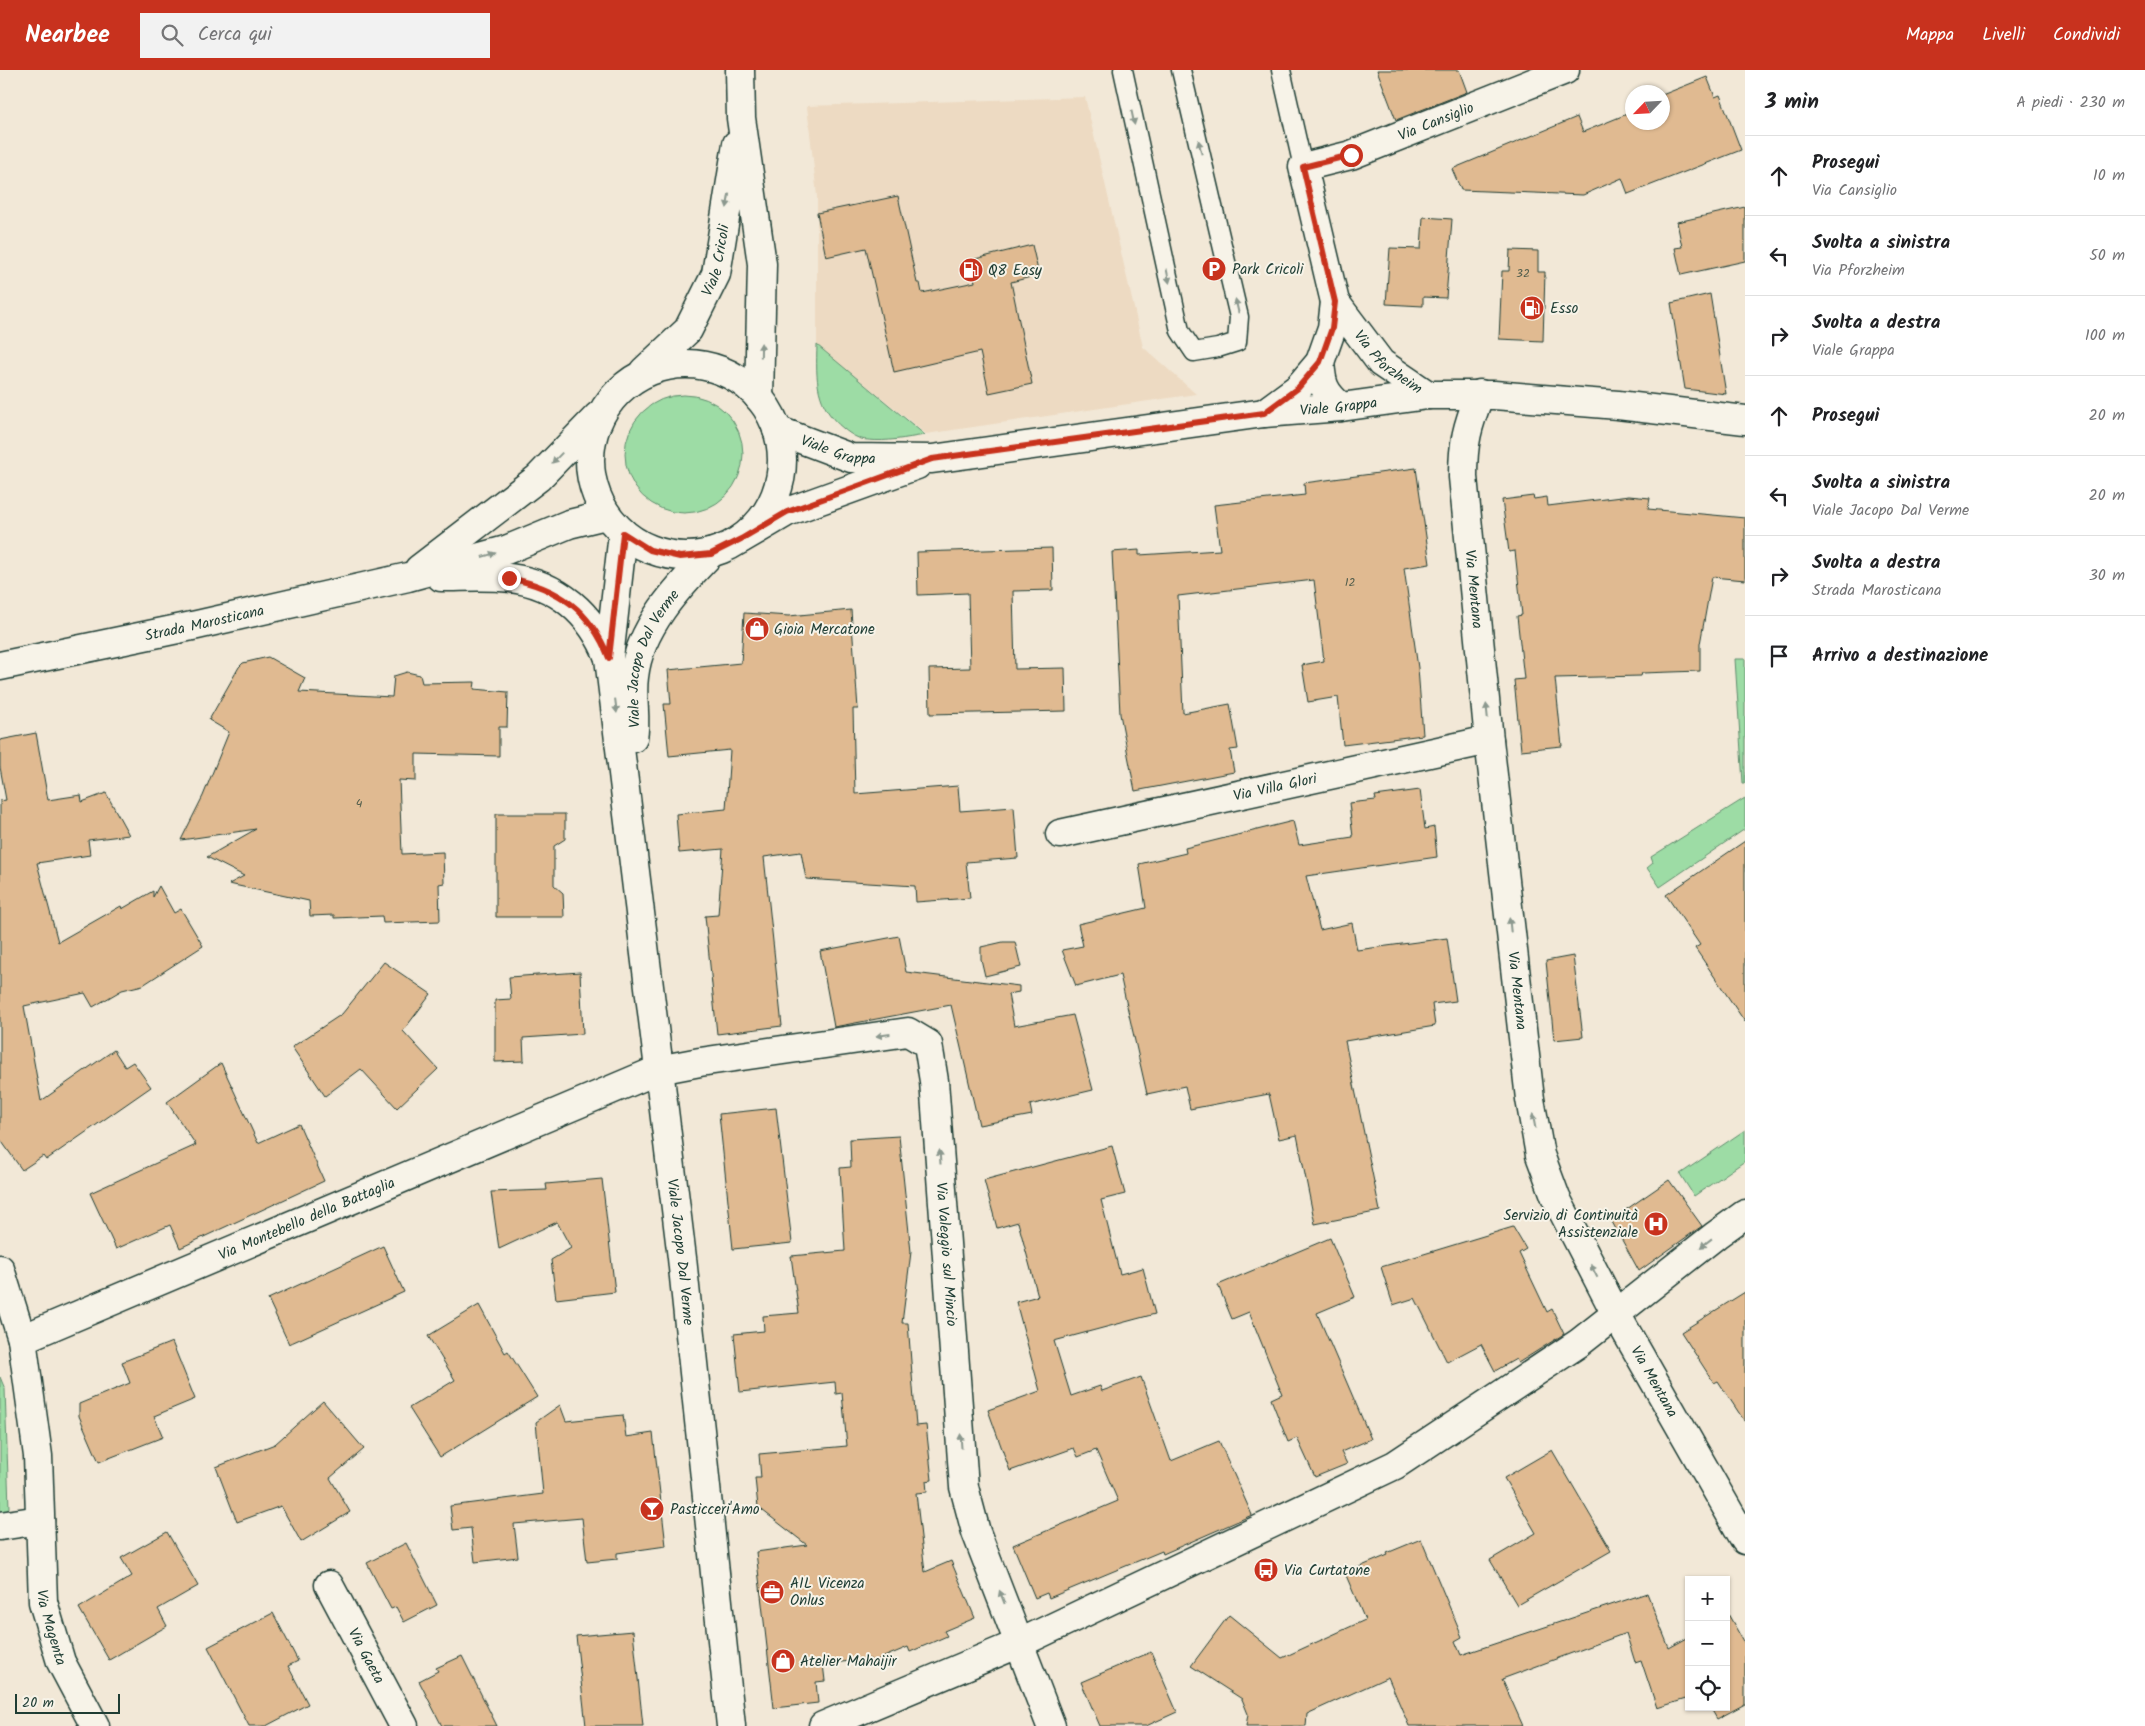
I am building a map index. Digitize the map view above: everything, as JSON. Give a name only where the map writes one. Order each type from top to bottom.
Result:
[{"type":"street","name":"Viale Cricoli","points":[[740,70],[741,118],[762,264],[759,398]]},
{"type":"street","name":"Via Cansiglio","points":[[1303,167],[1351,155],[1565,70]]},
{"type":"street","name":"Viale Cricoli","points":[[639,376],[688,330],[716,274],[741,118]]},
{"type":"street","name":"Via Pforzheim","points":[[1264,413],[1298,388],[1320,362],[1332,328],[1335,302],[1303,167]]},
{"type":"street","name":"Via Pforzheim","points":[[1335,302],[1381,362],[1428,395]]},
{"type":"street","name":"Via Pforzheim","points":[[1320,362],[1322,381],[1328,396],[1341,407]]},
{"type":"street","points":[[690,364],[716,369],[739,380],[759,398],[777,430],[782,460],[777,491],[763,518],[741,539],[711,554],[680,557],[650,550],[615,524],[594,490],[590,463],[592,437],[603,411],[618,391],[639,376],[663,367],[690,364]]},
{"type":"street","name":"Viale Grappa","points":[[777,430],[851,458],[932,459],[1264,413],[1341,407],[1428,395],[1480,394],[1618,405],[1745,420]]},
{"type":"street","name":"Via Mentana","points":[[1480,394],[1468,423],[1463,448],[1463,477],[1530,1099],[1540,1155],[1556,1198],[1616,1314],[1745,1540]]},
{"type":"street","name":"Strada Marosticana","points":[[408,577],[538,478],[603,411]]},
{"type":"street","name":"Viale Grappa","points":[[741,539],[787,512],[932,459]]},
{"type":"street","name":"Strada Marosticana","points":[[0,666],[197,625],[408,577],[506,550],[569,524],[615,524]]},
{"type":"street","name":"Viale Jacopo Dal Verme","points":[[615,524],[609,658],[682,1258],[731,1726]]},
{"type":"street","name":"Viale Jacopo Dal Verme","points":[[625,779],[635,726],[633,680],[636,658],[648,631],[683,582],[711,554]]},
{"type":"street","name":"Strada Marosticana","points":[[408,577],[509,578],[542,586],[568,600],[583,614],[602,638],[609,658]]},
{"type":"street","name":"Via Villa Glori","points":[[1060,834],[1490,740]]},
{"type":"street","name":"Via Valeggio sul Mincio","points":[[658,1070],[700,1062],[908,1032],[928,1044],[934,1081],[964,1487],[976,1532],[1051,1726]]},
{"type":"street","name":"Via Montebello della Battaglia","points":[[22,1340],[658,1070]]},
{"type":"street","points":[[823,1726],[1020,1643],[1395,1465],[1579,1343],[1745,1214]]},
{"type":"street","points":[[0,1269],[22,1340]]},
{"type":"street","name":"Via Magenta","points":[[22,1340],[38,1456],[43,1602],[61,1662],[95,1726]]},
{"type":"street","points":[[0,1526],[40,1520]]},
{"type":"street","name":"Via Gaeta","points":[[329,1585],[404,1726]]},
{"type":"lane","points":[[1123,70],[1180,331],[1194,352],[1218,348],[1237,342],[1240,317],[1181,70]]},
{"type":"lane","name":"Via Pforzheim","points":[[1281,70],[1303,167]]},
{"type":"shaded area","name":"Q8 Easy","points":[[1085,97],[1143,347],[1196,394],[926,434],[817,345],[817,196],[807,106]]},
{"type":"green space","points":[[817,345],[925,435],[889,440],[865,440],[852,435],[844,429],[834,420],[822,401],[817,380]]},
{"type":"green space","points":[[684,395],[707,400],[726,412],[738,431],[743,454],[738,477],[726,496],[707,508],[684,513],[661,508],[642,496],[630,477],[625,454],[630,431],[642,412],[661,400]]},
{"type":"green space","points":[[1735,659],[1745,659],[1745,783],[1743,783]]},
{"type":"green space","points":[[1745,798],[1745,829],[1660,887],[1647,868],[1653,863],[1651,857]]},
{"type":"green space","points":[[1745,1130],[1745,1161],[1694,1196],[1680,1174]]},
{"type":"green space","points":[[0,1377],[5,1389],[9,1508],[0,1519]]},
{"type":"building","points":[[1377,70],[1459,70],[1467,92],[1396,120]]},
{"type":"building","points":[[1707,77],[1715,97],[1720,95],[1741,150],[1628,194],[1622,178],[1583,195],[1461,190],[1452,169],[1577,117],[1583,132],[1625,115],[1625,130],[1670,130],[1670,92]]},
{"type":"building","points":[[898,196],[917,283],[920,283],[922,293],[975,282],[971,260],[1032,245],[1039,275],[1011,282],[1032,384],[989,393],[980,352],[894,372],[866,248],[826,257],[817,213]]},
{"type":"building","points":[[1745,207],[1745,261],[1681,275],[1675,248],[1682,247],[1677,222]]},
{"type":"building","points":[[1423,217],[1452,219],[1446,298],[1423,297],[1423,306],[1386,304],[1390,248],[1421,249]]},
{"type":"building","points":[[1510,250],[1538,251],[1538,272],[1545,272],[1543,341],[1499,339],[1502,271],[1509,271]]},
{"type":"building","points":[[1710,294],[1726,394],[1685,389],[1671,303]]},
{"type":"building","points":[[1416,468],[1430,564],[1404,568],[1418,668],[1423,735],[1343,745],[1338,697],[1308,702],[1302,665],[1324,661],[1314,580],[1178,596],[1183,713],[1230,704],[1238,749],[1230,750],[1234,772],[1135,791],[1120,714],[1112,552],[1139,550],[1139,555],[1220,550],[1214,505],[1305,495],[1304,483]]},
{"type":"building","points":[[1533,496],[1534,499],[1547,497],[1548,506],[1629,496],[1650,498],[1648,509],[1745,518],[1745,580],[1712,577],[1700,644],[1700,671],[1642,673],[1641,676],[1555,678],[1562,746],[1521,750],[1514,680],[1524,679],[1517,616],[1522,615],[1515,551],[1509,552],[1502,500]]},
{"type":"building","points":[[1052,548],[1053,590],[1013,591],[1015,669],[1065,668],[1066,711],[930,714],[929,669],[970,668],[968,593],[918,595],[917,552]]},
{"type":"building","points":[[851,610],[858,709],[853,709],[855,794],[958,786],[960,811],[1014,807],[1018,858],[966,862],[970,898],[916,902],[915,886],[806,879],[801,852],[764,857],[782,1026],[717,1034],[705,916],[718,915],[723,849],[679,853],[676,814],[726,809],[730,750],[669,756],[664,704],[671,704],[668,670],[741,663],[744,613],[789,616]]},
{"type":"building","points":[[268,657],[305,678],[299,692],[392,697],[394,676],[407,672],[420,675],[422,683],[475,682],[474,689],[508,692],[507,727],[499,727],[499,756],[416,754],[416,781],[399,780],[402,854],[443,852],[444,883],[439,884],[440,921],[383,923],[382,916],[334,918],[334,915],[310,916],[309,901],[229,884],[244,876],[207,857],[256,829],[181,840],[203,796],[229,732],[209,720],[239,667],[243,663]]},
{"type":"building","points":[[36,733],[48,800],[81,795],[82,802],[106,793],[129,835],[88,840],[90,855],[37,863],[58,942],[121,906],[122,909],[153,891],[153,897],[159,886],[174,913],[181,909],[203,946],[143,985],[122,990],[93,1007],[85,993],[24,1006],[41,1101],[114,1050],[125,1067],[133,1062],[151,1087],[46,1160],[43,1156],[22,1170],[0,1139],[0,801],[6,800],[0,767],[0,740]]},
{"type":"building","points":[[1420,790],[1425,829],[1434,827],[1437,857],[1306,876],[1320,930],[1352,923],[1357,950],[1447,938],[1456,1001],[1432,1004],[1435,1026],[1345,1041],[1380,1211],[1315,1224],[1297,1135],[1279,1139],[1269,1094],[1190,1109],[1185,1086],[1147,1094],[1120,975],[1076,986],[1062,950],[1083,946],[1078,924],[1146,908],[1139,864],[1186,853],[1185,848],[1293,821],[1299,845],[1353,837],[1349,803],[1376,800],[1375,796]]},
{"type":"building","points":[[496,814],[565,814],[565,839],[554,846],[554,885],[563,893],[564,917],[496,917]]},
{"type":"building","points":[[1745,841],[1745,1022],[1695,948],[1700,945],[1666,895]]},
{"type":"building","points":[[899,936],[906,972],[1019,986],[1019,992],[1008,994],[1014,1026],[1073,1015],[1093,1090],[1030,1105],[1032,1115],[979,1125],[951,1005],[834,1027],[820,951]]},
{"type":"building","points":[[1003,942],[1015,942],[1021,967],[985,976],[981,959],[981,947]]},
{"type":"building","points":[[1573,956],[1583,1037],[1554,1040],[1546,961]]},
{"type":"building","points":[[384,962],[431,994],[403,1031],[438,1069],[397,1108],[361,1069],[325,1096],[292,1047],[342,1014]]},
{"type":"building","points":[[580,972],[583,1034],[523,1038],[524,1061],[495,1062],[495,1000],[511,999],[509,977]]},
{"type":"building","points":[[221,1063],[258,1143],[299,1124],[324,1181],[180,1248],[170,1225],[116,1249],[90,1193],[196,1145],[167,1102]]},
{"type":"building","points":[[776,1108],[792,1243],[733,1249],[719,1114]]},
{"type":"building","points":[[899,1136],[911,1252],[902,1323],[908,1323],[916,1426],[926,1425],[932,1480],[926,1481],[927,1492],[916,1493],[925,1572],[951,1561],[975,1618],[944,1631],[947,1636],[910,1652],[908,1647],[872,1662],[870,1659],[823,1664],[825,1681],[816,1682],[818,1703],[774,1708],[756,1552],[807,1545],[758,1507],[755,1478],[761,1478],[759,1454],[847,1446],[842,1393],[836,1394],[835,1382],[740,1392],[734,1334],[764,1331],[763,1316],[799,1313],[791,1256],[845,1251],[840,1168],[851,1167],[850,1139]]},
{"type":"building","points":[[1112,1146],[1125,1194],[1101,1200],[1120,1274],[1143,1268],[1155,1314],[1054,1341],[1071,1396],[1100,1386],[1102,1391],[1141,1377],[1171,1461],[1219,1441],[1252,1515],[1163,1554],[1162,1551],[1049,1598],[1047,1593],[1035,1598],[1013,1545],[1118,1501],[1096,1450],[1078,1457],[1074,1448],[1010,1471],[988,1410],[1040,1391],[1016,1302],[1038,1296],[1018,1222],[997,1228],[984,1180]]},
{"type":"building","points":[[602,1179],[615,1292],[556,1299],[551,1260],[571,1248],[557,1222],[499,1249],[491,1192],[547,1190],[546,1184]]},
{"type":"building","name":"Servizio di Continuità Assistenziale","points":[[1669,1180],[1702,1226],[1639,1271],[1611,1220]]},
{"type":"building","points":[[1513,1227],[1526,1249],[1519,1253],[1547,1312],[1552,1309],[1564,1334],[1518,1363],[1516,1359],[1495,1371],[1481,1344],[1447,1362],[1415,1298],[1393,1305],[1381,1267]]},
{"type":"building","points":[[1330,1238],[1355,1297],[1317,1313],[1371,1439],[1341,1452],[1347,1464],[1315,1477],[1297,1438],[1288,1442],[1271,1399],[1282,1394],[1249,1312],[1232,1319],[1218,1285]]},
{"type":"building","points":[[383,1246],[404,1292],[289,1344],[268,1299]]},
{"type":"building","points":[[1745,1292],[1745,1422],[1718,1381],[1714,1383],[1681,1332]]},
{"type":"building","points":[[479,1305],[505,1353],[508,1351],[537,1397],[440,1457],[409,1408],[455,1380],[428,1336]]},
{"type":"building","points":[[172,1342],[195,1399],[154,1416],[163,1437],[99,1462],[79,1416],[79,1404],[130,1383],[122,1362]]},
{"type":"building","points":[[323,1401],[364,1449],[330,1478],[350,1512],[301,1542],[281,1506],[237,1522],[216,1467],[275,1444]]},
{"type":"building","points":[[560,1405],[566,1421],[623,1415],[626,1437],[653,1433],[666,1546],[617,1553],[617,1559],[587,1562],[582,1518],[514,1524],[518,1557],[475,1562],[471,1528],[453,1530],[450,1506],[543,1494],[536,1422]]},
{"type":"building","points":[[1552,1450],[1611,1551],[1517,1605],[1490,1560],[1536,1533],[1504,1478]]},
{"type":"building","points":[[167,1532],[198,1586],[158,1609],[167,1626],[109,1660],[79,1608],[132,1576],[121,1558]]},
{"type":"building","points":[[1421,1539],[1462,1637],[1455,1641],[1461,1655],[1647,1593],[1669,1648],[1685,1639],[1685,1699],[1657,1708],[1641,1660],[1635,1662],[1626,1633],[1502,1679],[1523,1726],[1409,1726],[1388,1677],[1307,1714],[1306,1726],[1246,1726],[1248,1714],[1242,1699],[1191,1666],[1229,1615],[1282,1658],[1365,1620],[1345,1573],[1388,1555],[1387,1553]]},
{"type":"building","points":[[406,1543],[437,1605],[404,1622],[396,1607],[391,1609],[367,1563]]},
{"type":"building","points":[[273,1613],[298,1661],[288,1666],[308,1704],[266,1726],[249,1726],[208,1647]]},
{"type":"building","points":[[1730,1618],[1745,1644],[1745,1704],[1717,1719],[1712,1711],[1730,1711]]},
{"type":"building","points":[[633,1631],[643,1726],[586,1726],[576,1636]]},
{"type":"building","points":[[1151,1652],[1177,1712],[1146,1726],[1100,1726],[1081,1682]]},
{"type":"building","points":[[462,1656],[497,1726],[442,1726],[419,1681],[438,1671],[436,1668]]},
{"type":"place","name":"Park Cricoli","points":[[1214,269]]},
{"type":"place","name":"Q8 Easy","points":[[971,270]]},
{"type":"place","name":"Esso","points":[[1532,308]]},
{"type":"place","name":"Gioia Mercatone","points":[[757,629]]},
{"type":"place","name":"Servizio di Continuità Assistenziale","points":[[1656,1224]]},
{"type":"place","name":"Pasticceri'Amo","points":[[652,1509]]},
{"type":"place","name":"Via Curtatone","points":[[1266,1570]]},
{"type":"place","name":"AIL Vicenza Onlus","points":[[772,1592]]},
{"type":"place","name":"Atelier Mahaijir","points":[[783,1661]]},
{"type":"route","points":[[509,578],[542,586],[568,600],[583,614],[602,638],[609,658],[623,533],[650,550],[680,557],[711,554],[787,512],[932,459],[1264,413],[1298,388],[1320,362],[1332,328],[1335,302],[1303,167],[1351,155]]}]
